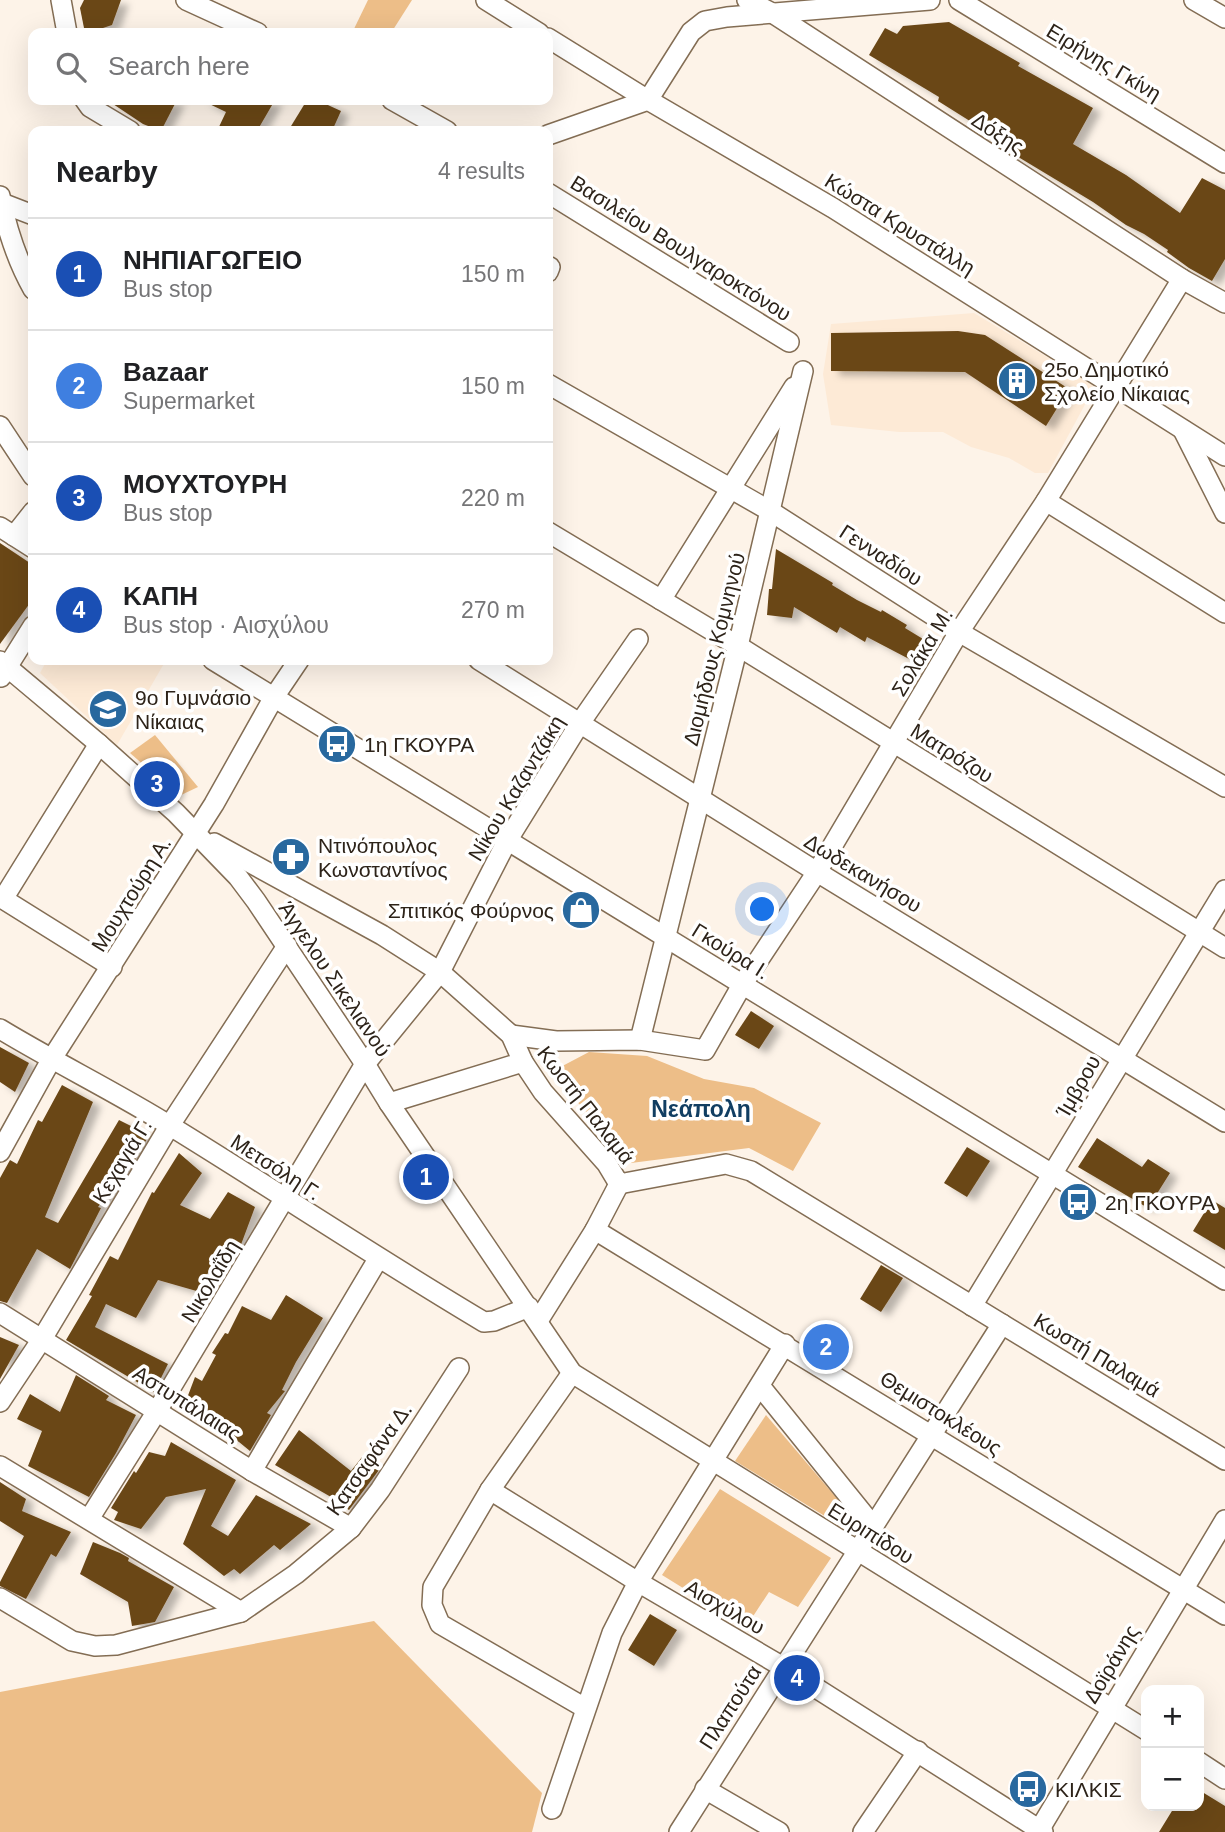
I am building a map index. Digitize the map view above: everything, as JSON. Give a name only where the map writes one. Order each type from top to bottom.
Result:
[{"type":"street","points":[[61,0],[66,28]]},
{"type":"street","points":[[186,0],[247,28]]},
{"type":"street","points":[[485,0],[531,28]]},
{"type":"street","name":"Δόξης","points":[[747,0],[774,14],[1182,279],[1225,303]]},
{"type":"street","points":[[553,133],[648,100],[691,32],[705,21],[930,0]]},
{"type":"street","name":"Ειρήνης Γκίνη","points":[[959,0],[1225,163]]},
{"type":"street","points":[[1194,0],[1225,18]]},
{"type":"street","name":"Κώστα Κρυστάλλη","points":[[553,41],[833,208],[1225,456]]},
{"type":"street","points":[[89,105],[122,126]]},
{"type":"street","points":[[401,105],[438,126]]},
{"type":"street","name":"Βασιλείου Βουλγαροκτόνου","points":[[553,196],[789,342]]},
{"type":"street","points":[[1,199],[28,212]]},
{"type":"street","points":[[1,199],[9,234],[19,264],[28,280]]},
{"type":"street","name":"Σολάκα Μ.","points":[[640,1040],[705,1050],[743,985],[817,872],[959,632],[1046,501],[1182,279]]},
{"type":"street","name":"Διομήδους Κομνηνού","points":[[640,1040],[803,371],[730,489]]},
{"type":"street","name":"Γενναδίου","points":[[553,387],[770,511],[959,632],[1225,787]]},
{"type":"street","points":[[0,426],[28,468]]},
{"type":"street","points":[[1182,428],[1225,513]]},
{"type":"street","points":[[661,600],[730,489]]},
{"type":"street","points":[[1046,501],[1225,613]]},
{"type":"street","points":[[28,516],[7,531],[28,545]]},
{"type":"street","name":"Ματρόζου","points":[[553,535],[738,646],[1225,948]]},
{"type":"street","points":[[2,669],[28,633]]},
{"type":"street","name":"Νίκου Καζαντζάκη","points":[[365,1063],[440,972],[507,841],[580,723],[638,639]]},
{"type":"street","name":"Γκούρα Ι.","points":[[221,665],[1225,1280]]},
{"type":"street","name":"Μουχτούρη Α.","points":[[0,1152],[51,1060],[196,832],[274,697],[296,665]]},
{"type":"street","name":"Δωδεκανήσου","points":[[487,665],[817,872],[1225,1122]]},
{"type":"street","name":"Άγγελου Σικελιανού","points":[[2,669],[99,744],[196,832],[245,886],[572,1373]]},
{"type":"street","points":[[99,744],[1,898],[112,967]]},
{"type":"street","name":"Κωστή Παλαμά","points":[[196,832],[382,934],[440,972],[511,1035],[523,1062],[543,1092],[607,1164],[619,1184],[726,1164],[751,1171],[1225,1460]]},
{"type":"street","name":"Ίμβρου","points":[[972,1306],[1225,890]]},
{"type":"street","name":"Κεχαγιά Γ.","points":[[0,1402],[42,1339],[170,1125],[287,946]]},
{"type":"street","name":"Μετσόλη Γ.","points":[[0,1029],[170,1125],[377,1259],[484,1322],[533,1314]]},
{"type":"street","points":[[511,1035],[556,1041],[640,1040]]},
{"type":"street","points":[[389,1103],[523,1062]]},
{"type":"street","name":"Νικολαΐδη","points":[[89,1519],[158,1411],[365,1063]]},
{"type":"street","points":[[533,1314],[595,1230],[619,1184]]},
{"type":"street","name":"Θεμιστοκλέους","points":[[595,1230],[1225,1615]]},
{"type":"street","points":[[252,1471],[377,1259]]},
{"type":"street","name":"Αστυπάλαιας","points":[[0,1313],[252,1471],[351,1528]]},
{"type":"street","name":"Πλαπούτα","points":[[679,1832],[1002,1324]]},
{"type":"street","points":[[552,1809],[612,1633],[638,1582],[714,1463],[785,1344]]},
{"type":"street","name":"Κατσαφάνα Δ.","points":[[0,1598],[72,1642],[94,1646],[116,1645],[241,1612],[296,1574],[351,1528],[380,1490],[459,1368]]},
{"type":"street","points":[[572,1373],[489,1490],[433,1587],[432,1605],[440,1624],[585,1708]]},
{"type":"street","name":"Ευριπίδου","points":[[572,1373],[1141,1727]]},
{"type":"street","points":[[760,1386],[873,1526]]},
{"type":"street","points":[[0,1466],[241,1612]]},
{"type":"street","name":"Αισχύλου","points":[[489,1490],[783,1667],[1040,1831]]},
{"type":"street","name":"Δοϊράνης","points":[[1040,1831],[1110,1708],[1225,1520]]},
{"type":"street","points":[[863,1832],[918,1751]]},
{"type":"street","points":[[1204,1765],[1225,1779]]},
{"type":"street","points":[[705,1789],[779,1832]]},
{"type":"shaded area","points":[[368,0],[412,0],[394,28],[354,28]]},
{"type":"shaded area","points":[[974,313],[1095,386],[1048,473],[1035,473],[1009,458],[971,447],[943,432],[899,432],[831,425],[823,374],[831,324]]},
{"type":"shaded area","name":"9ο Γυμνάσιο Νίκαιας","points":[[44,665],[163,665],[117,745],[40,673]]},
{"type":"shaded area","points":[[155,735],[198,787],[179,796],[130,753]]},
{"type":"shaded area","points":[[589,1052],[647,1056],[704,1079],[754,1088],[821,1123],[793,1171],[749,1148],[631,1163],[551,1072]]},
{"type":"shaded area","points":[[766,1415],[851,1515],[841,1526],[735,1461]]},
{"type":"shaded area","points":[[720,1489],[831,1558],[798,1607],[769,1592],[746,1627],[662,1575]]},
{"type":"shaded area","points":[[374,1621],[542,1793],[532,1832],[0,1832],[0,1692]]},
{"type":"building","points":[[84,0],[121,0],[112,25],[103,28],[84,28],[80,8]]},
{"type":"building","points":[[949,22],[1020,63],[1018,66],[1093,108],[1073,144],[1126,175],[1180,213],[1202,178],[1225,190],[1225,259],[1212,281],[1189,268],[1144,234],[1005,149],[1007,147],[979,130],[981,128],[938,101],[939,97],[869,55],[885,28],[897,34],[903,26]]},
{"type":"building","points":[[114,105],[174,105],[164,126],[143,124]]},
{"type":"building","points":[[211,105],[272,105],[260,126],[219,126],[226,112]]},
{"type":"building","points":[[304,105],[328,105],[341,111],[334,126],[291,126]]},
{"type":"building","name":"25o Δημοτικό Σχολείο Νίκαιας","points":[[958,331],[985,335],[1069,389],[1046,426],[965,372],[831,371],[831,333]]},
{"type":"building","points":[[0,543],[28,562],[28,606],[0,644]]},
{"type":"building","points":[[776,549],[857,600],[881,612],[882,610],[907,625],[905,628],[923,639],[911,660],[867,637],[865,642],[840,627],[837,633],[794,607],[792,618],[767,615]]},
{"type":"building","points":[[751,1011],[774,1026],[759,1049],[735,1035]]},
{"type":"building","points":[[0,1047],[29,1063],[15,1092],[0,1082]]},
{"type":"building","points":[[62,1085],[93,1102],[45,1217],[58,1223],[119,1120],[149,1135],[135,1160],[98,1207],[101,1208],[70,1269],[37,1249],[7,1303],[0,1301],[0,1178],[10,1160],[17,1164],[38,1120],[42,1122]]},
{"type":"building","points":[[1097,1138],[1142,1167],[1148,1159],[1170,1173],[1148,1208],[1078,1167]]},
{"type":"building","points":[[967,1147],[990,1161],[967,1197],[944,1183]]},
{"type":"building","points":[[179,1153],[202,1173],[180,1205],[210,1219],[228,1192],[255,1207],[239,1250],[233,1246],[220,1266],[212,1263],[200,1292],[158,1280],[136,1318],[106,1304],[95,1327],[168,1364],[154,1392],[66,1340],[92,1296],[89,1295],[110,1256],[118,1260],[152,1192],[154,1193]]},
{"type":"building","points":[[1212,1200],[1225,1208],[1225,1250],[1193,1231]]},
{"type":"building","points":[[881,1265],[903,1278],[881,1312],[860,1299]]},
{"type":"building","points":[[286,1295],[323,1318],[296,1362],[282,1390],[285,1391],[267,1413],[271,1415],[250,1451],[184,1406],[195,1377],[202,1381],[216,1355],[212,1353],[225,1333],[228,1334],[242,1306],[271,1320]]},
{"type":"building","points":[[0,1337],[19,1345],[0,1379]]},
{"type":"building","points":[[76,1375],[109,1396],[106,1400],[136,1415],[89,1497],[28,1466],[42,1431],[17,1419],[30,1394],[60,1412]]},
{"type":"building","points":[[299,1430],[351,1471],[362,1457],[379,1470],[349,1510],[275,1465]]},
{"type":"building","points":[[171,1442],[236,1480],[211,1526],[228,1536],[256,1495],[311,1524],[280,1550],[274,1545],[240,1574],[234,1569],[224,1576],[183,1544],[206,1489],[166,1497],[141,1529],[114,1520],[118,1512],[111,1508],[134,1471],[136,1473],[149,1452],[165,1456]]},
{"type":"building","points":[[0,1482],[26,1499],[22,1511],[71,1532],[56,1557],[51,1554],[26,1599],[0,1586],[24,1536],[0,1521]]},
{"type":"building","points":[[93,1542],[129,1558],[128,1561],[174,1587],[155,1622],[132,1626],[128,1602],[80,1574]]},
{"type":"building","points":[[650,1614],[677,1630],[654,1666],[628,1650]]},
{"type":"building","points":[[1204,1793],[1225,1806],[1225,1832],[1159,1832],[1172,1811],[1204,1811]]},
{"type":"place","name":"25o Δημοτικό Σχολείο Νίκαιας","points":[[1017,381]]},
{"type":"place","name":"9ο Γυμνάσιο Νίκαιας","points":[[108,709]]},
{"type":"place","name":"1η ΓΚΟΥΡΑ","points":[[337,744]]},
{"type":"place","name":"ΜΟΥΧΤΟΥΡΗ","points":[[157,784]]},
{"type":"place","name":"Ντινόπουλος Κωνσταντίνος","points":[[291,857]]},
{"type":"place","name":"Σπιτικός Φούρνος","points":[[581,910]]},
{"type":"place","name":"ΝΗΠΙΑΓΩΓΕΙΟ","points":[[426,1177]]},
{"type":"place","name":"2η ΓΚΟΥΡΑ","points":[[1078,1202]]},
{"type":"place","name":"Bazaar","points":[[826,1347]]},
{"type":"place","name":"ΚΑΠΗ","points":[[797,1678]]},
{"type":"place","name":"ΚΙΛΚΙΣ","points":[[1028,1789]]},
{"type":"district","name":"Νεάπολη","points":[[701,1109]]}]
